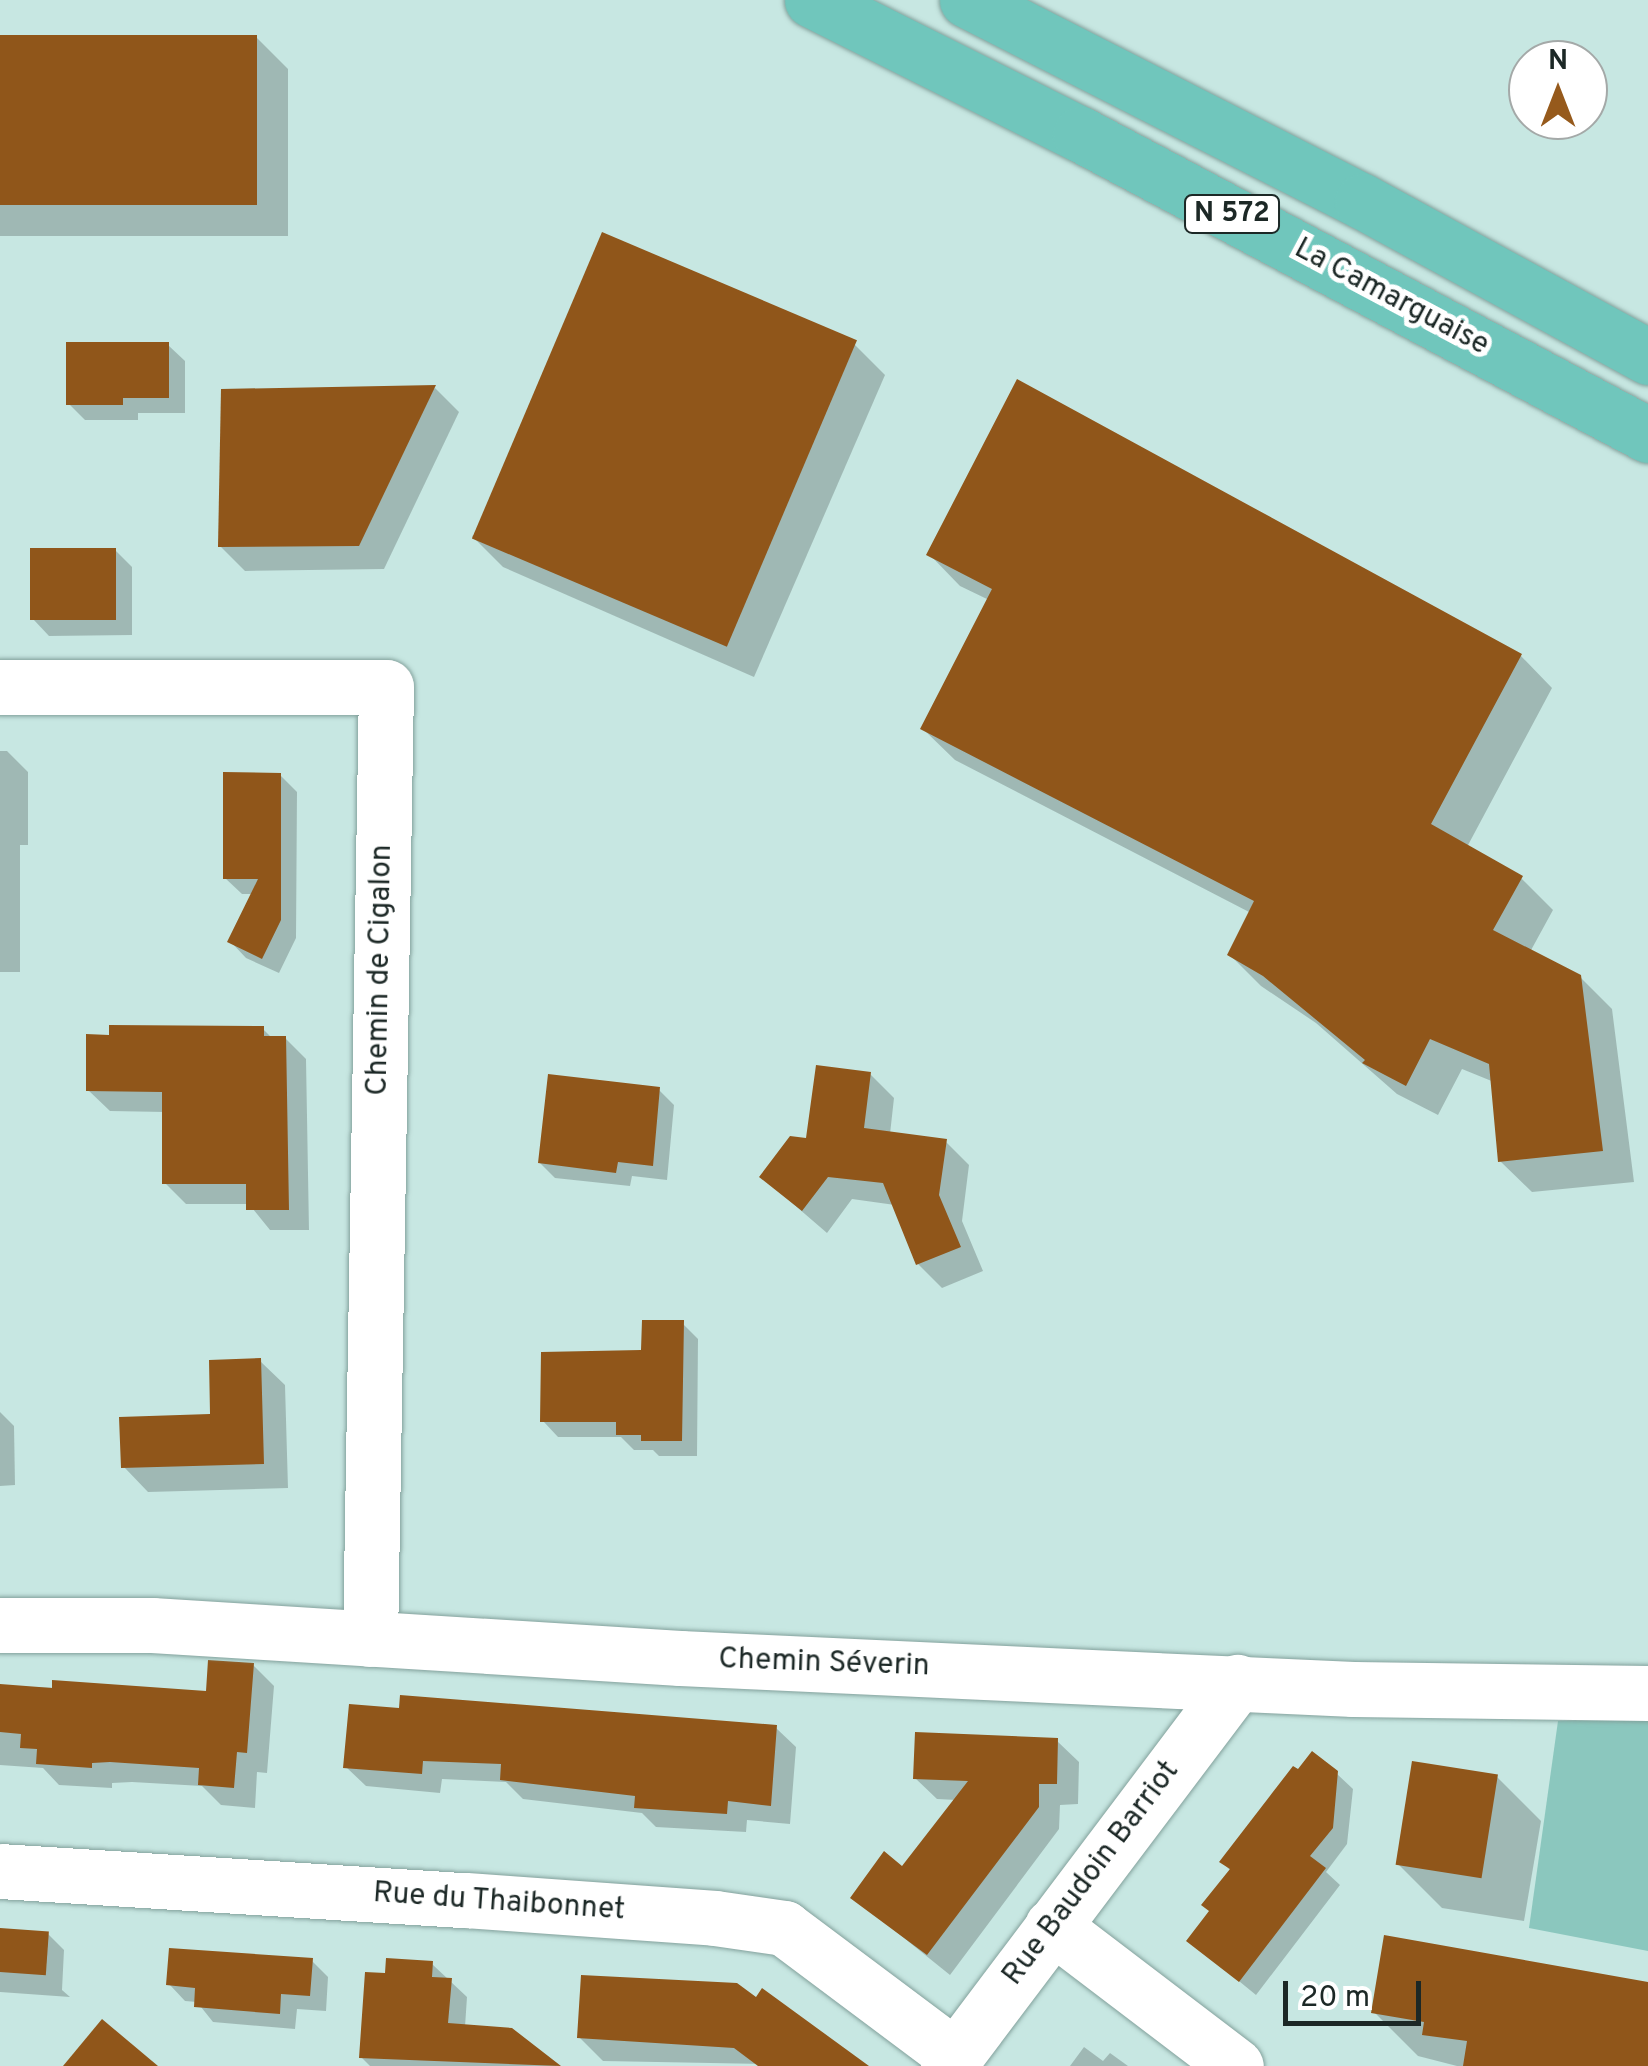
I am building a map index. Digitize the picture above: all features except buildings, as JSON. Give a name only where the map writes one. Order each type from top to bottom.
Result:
[{"type":"highway","name":"La Camarguaise","points":[[812,0],[1080,134],[1648,435]]},
{"type":"highway","name":"N 572","points":[[968,0],[1362,201],[1633,348]]},
{"type":"street","name":"Chemin de Cigalon","points":[[0,687],[386,687],[370,1639]]},
{"type":"street","name":"Chemin Séverin","points":[[0,1625],[152,1625],[700,1659],[1486,1694],[1648,1693]]},
{"type":"street","name":"Rue Baudoin Barriot","points":[[951,2061],[1237,1682]]},
{"type":"street","name":"Rue du Thaibonnet","points":[[0,1871],[486,1901],[715,1918],[784,1928],[951,2061]]},
{"type":"street","points":[[1052,1926],[1236,2066]]},
{"type":"green space","points":[[1648,1719],[1648,1951],[1529,1928],[1558,1721]]}]
